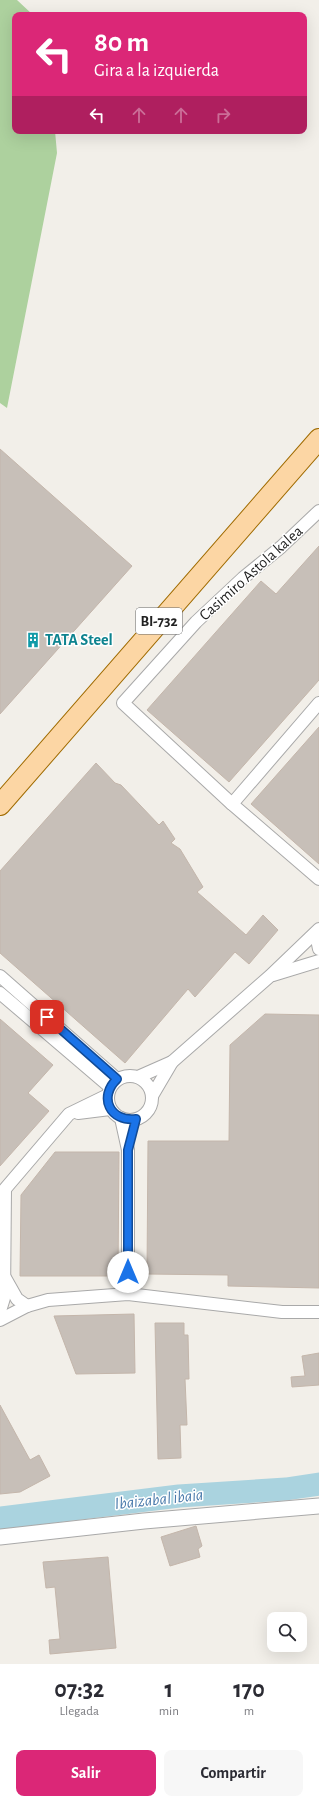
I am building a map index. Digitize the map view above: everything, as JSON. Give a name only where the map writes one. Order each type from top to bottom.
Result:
[{"type":"main road","name":"BI-732","points":[[0,805],[319,439]]},
{"type":"street","name":"Casimiro Astola kalea","points":[[319,511],[281,547],[243,578],[196,622],[123,703],[232,804],[319,879]]},
{"type":"street","points":[[232,804],[319,703]]},
{"type":"street","points":[[319,930],[317,939],[319,949]]},
{"type":"street","points":[[0,1312],[4,1298],[3,1274],[5,1189],[69,1114],[112,1087],[124,1076],[138,1077],[172,1062],[270,976],[319,930]]},
{"type":"street","points":[[270,976],[319,961]]},
{"type":"street","points":[[0,976],[112,1087]]},
{"type":"street","points":[[0,993],[112,1087]]},
{"type":"street","points":[[69,1114],[110,1109],[121,1118],[136,1119],[148,1111],[152,1096],[172,1062]]},
{"type":"street","points":[[138,1077],[148,1084],[152,1096]]},
{"type":"street","points":[[110,1109],[112,1087]]},
{"type":"street","points":[[121,1118],[128,1150],[128,1294]]},
{"type":"street","points":[[128,1150],[136,1119]]},
{"type":"street","points":[[3,1274],[17,1299],[27,1306]]},
{"type":"street","points":[[0,1320],[27,1306],[63,1297],[128,1294],[282,1312],[319,1312]]},
{"type":"street","points":[[0,1537],[319,1506]]},
{"type":"green space","points":[[0,0],[17,0],[30,12],[12,12],[12,134],[55,134],[57,153],[7,408],[0,403]]},
{"type":"building","name":"TATA Steel","points":[[0,449],[132,566],[0,714]]},
{"type":"building","points":[[319,546],[319,680],[229,782],[147,710],[261,581],[276,594]]},
{"type":"building","points":[[319,727],[319,864],[251,804]]},
{"type":"building","points":[[96,763],[115,783],[121,785],[159,825],[163,821],[175,839],[171,843],[180,849],[203,887],[197,892],[246,935],[263,915],[278,930],[249,964],[235,952],[195,997],[188,989],[125,1063],[0,953],[0,871]]},
{"type":"building","points":[[265,1014],[319,1015],[319,1288],[228,1286],[228,1275],[147,1274],[148,1141],[229,1141],[230,1045]]},
{"type":"building","points":[[0,1019],[53,1065],[28,1093],[49,1111],[0,1166]]},
{"type":"building","points":[[55,1152],[119,1152],[118,1276],[20,1276],[21,1195]]},
{"type":"building","points":[[134,1314],[135,1373],[76,1374],[54,1316]]},
{"type":"building","points":[[155,1323],[184,1323],[184,1335],[188,1335],[189,1379],[185,1379],[187,1425],[180,1425],[181,1458],[158,1459]]},
{"type":"building","points":[[319,1353],[319,1385],[292,1387],[291,1377],[305,1376],[302,1356]]},
{"type":"building","points":[[0,1405],[30,1460],[39,1455],[50,1476],[20,1492],[0,1494]]},
{"type":"building","points":[[196,1526],[202,1546],[198,1549],[200,1557],[170,1566],[161,1537]]},
{"type":"building","points":[[108,1557],[116,1648],[50,1654],[49,1640],[60,1639],[55,1587],[46,1588],[43,1562]]},
{"type":"waterway","name":"Ibaizabal ibaia","points":[[0,1518],[179,1496],[286,1489],[319,1484]]},
{"type":"place","name":"TATA Steel","points":[[33,640]]},
{"type":"route","points":[[47,1017],[117,1079],[110,1087],[108,1094],[110,1109],[121,1118],[128,1120],[136,1119],[128,1150],[128,1272]]}]
